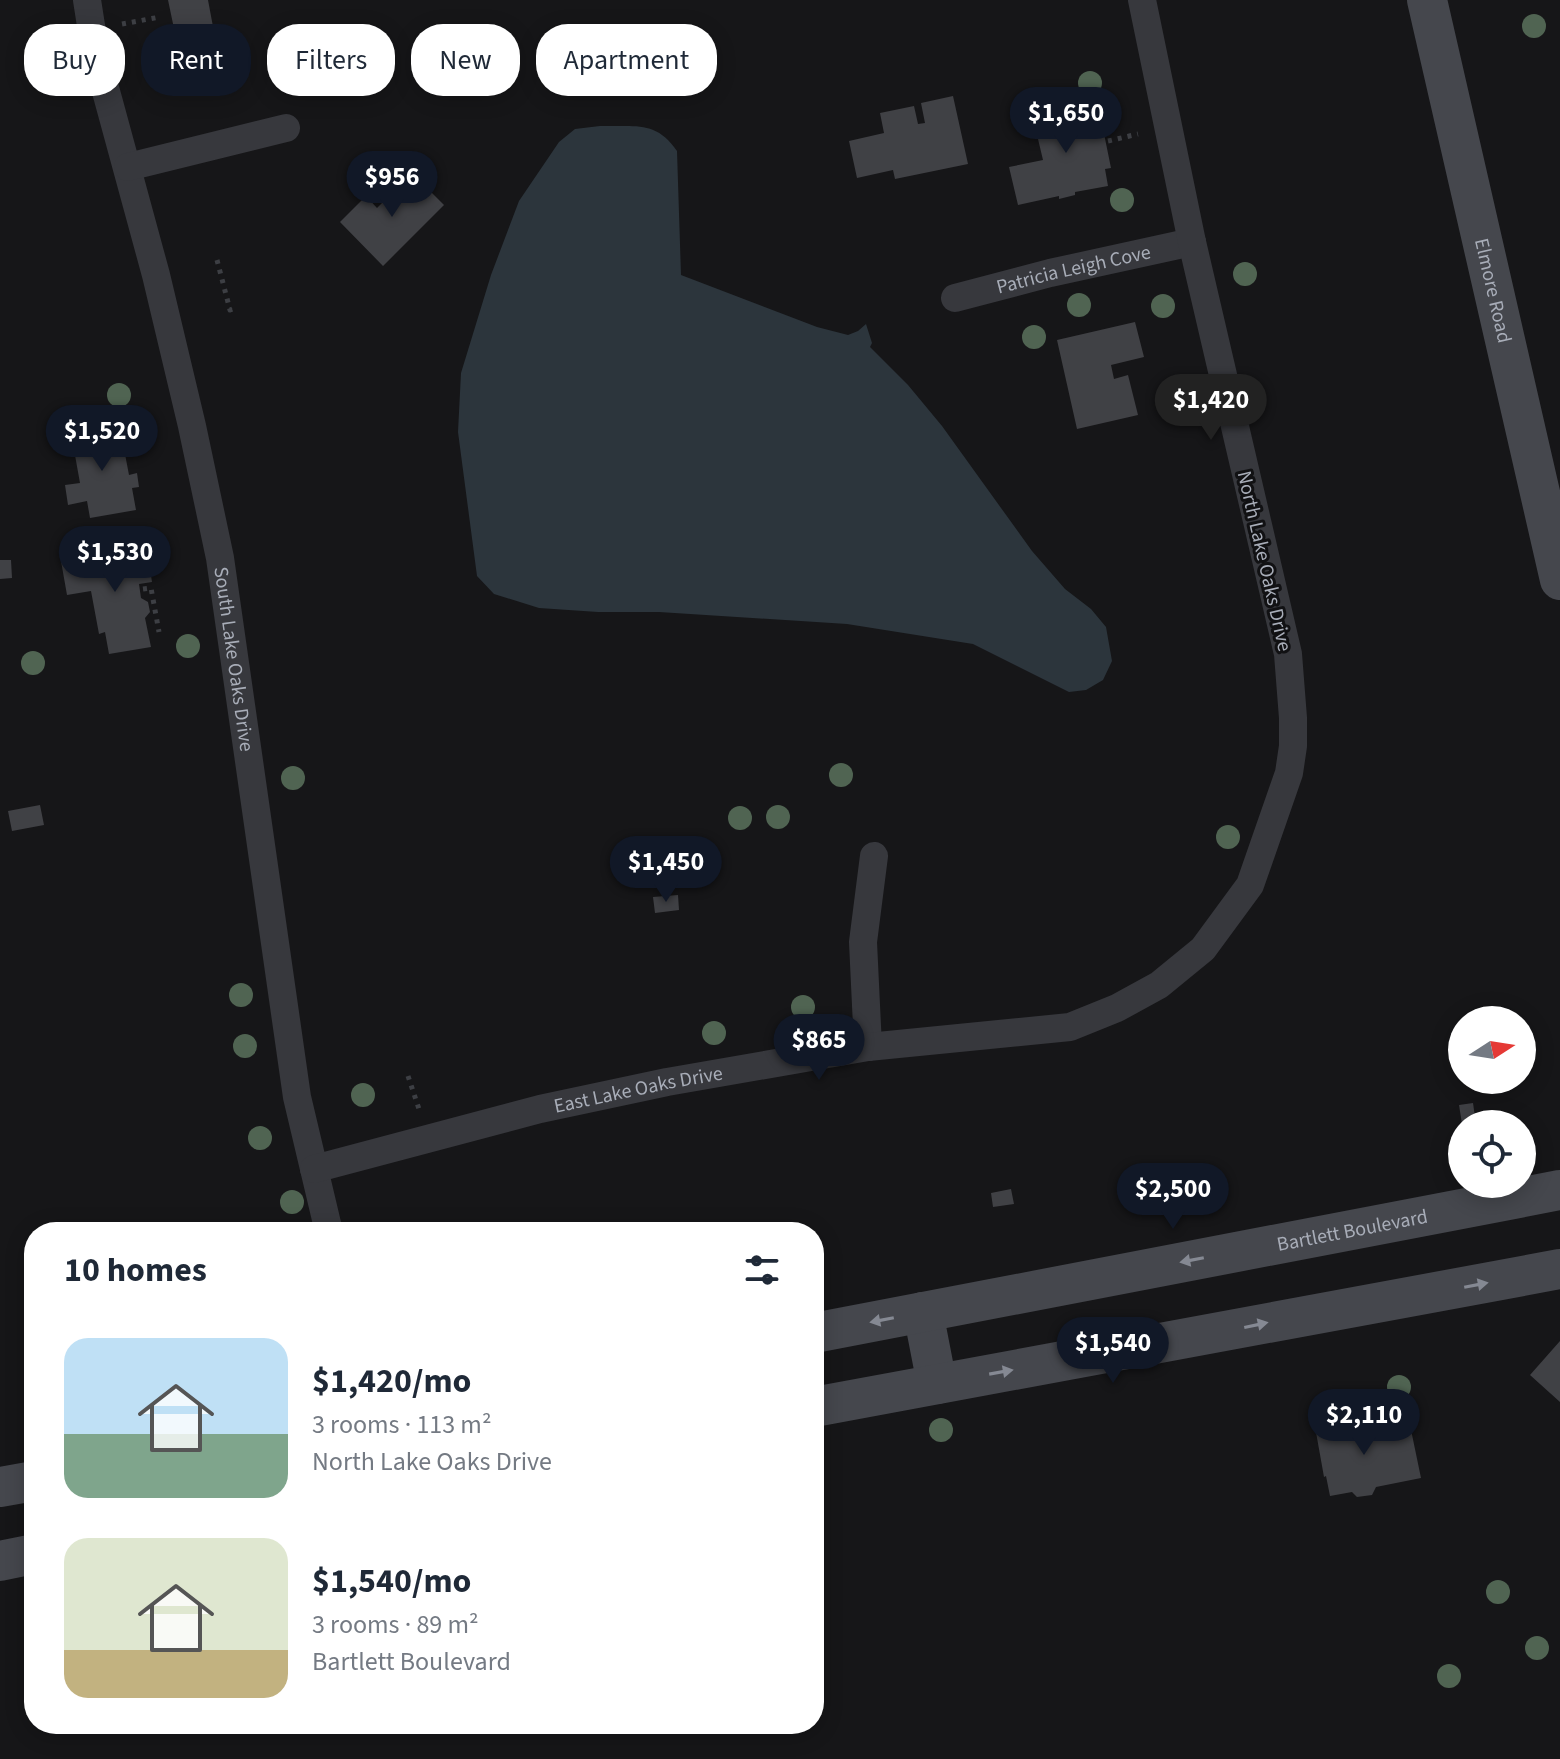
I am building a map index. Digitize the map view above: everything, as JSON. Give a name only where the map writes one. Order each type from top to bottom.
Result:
[{"type":"main road","name":"Elmore Road","points":[[1427,0],[1560,580]]},
{"type":"main road","name":"Bartlett Boulevard","points":[[824,1331],[1555,1188]]},
{"type":"main road","points":[[824,1405],[1560,1269]]},
{"type":"main road","points":[[923,1312],[937,1384]]},
{"type":"main road","points":[[0,1487],[24,1483]]},
{"type":"main road","points":[[0,1561],[24,1556]]},
{"type":"street","name":"South Lake Oaks Drive","points":[[87,0],[103,83],[128,167],[192,426],[220,558],[297,1097],[327,1222]]},
{"type":"street","name":"North Lake Oaks Drive","points":[[1142,0],[1192,242],[1288,654],[1292,686],[1293,746],[1289,773],[1250,885]]},
{"type":"street","points":[[128,167],[286,128]]},
{"type":"street","name":"Patricia Leigh Cove","points":[[955,298],[1036,276],[1192,242]]},
{"type":"street","points":[[868,1047],[863,942],[874,856]]},
{"type":"street","name":"East Lake Oaks Drive","points":[[314,1169],[540,1109],[667,1082],[868,1047],[1070,1027],[1117,1008],[1159,985],[1203,949],[1250,885]]},
{"type":"path","points":[[122,24],[160,17]]},
{"type":"path","points":[[1108,141],[1145,132]]},
{"type":"path","points":[[217,260],[230,310],[235,308]]},
{"type":"path","points":[[143,589],[151,588],[159,632]]},
{"type":"shaded area","points":[[644,127],[661,134],[677,151],[681,275],[817,327],[848,335],[866,324],[872,343],[870,347],[908,385],[942,426],[1032,551],[1065,589],[1091,609],[1106,627],[1112,661],[1103,680],[1086,690],[1069,692],[973,644],[847,624],[539,608],[494,594],[477,576],[458,432],[461,373],[491,275],[519,201],[559,142],[575,129]]},
{"type":"building","points":[[168,0],[208,0],[212,24],[173,24]]},
{"type":"building","points":[[953,96],[968,164],[895,179],[893,170],[857,178],[849,141],[884,133],[880,113],[914,106],[918,124],[925,123],[921,103]]},
{"type":"building","points":[[1089,96],[1093,115],[1100,114],[1111,168],[1105,169],[1108,186],[1075,192],[1075,195],[1059,199],[1059,196],[1018,205],[1009,167],[1043,160],[1038,139],[1051,136],[1045,105]]},
{"type":"building","points":[[412,173],[444,205],[383,266],[340,222],[366,196],[377,208]]},
{"type":"building","points":[[1135,322],[1144,357],[1111,365],[1114,379],[1128,375],[1138,415],[1077,429],[1057,340]]},
{"type":"building","points":[[116,424],[121,455],[125,454],[129,475],[137,473],[139,487],[132,488],[136,510],[90,518],[87,501],[68,505],[65,485],[80,483],[71,433]]},
{"type":"building","points":[[146,544],[152,582],[139,584],[141,598],[148,602],[150,612],[145,618],[151,647],[109,654],[105,632],[99,634],[91,591],[67,595],[61,561]]},
{"type":"building","points":[[0,560],[11,560],[12,578],[0,579]]},
{"type":"building","points":[[40,805],[44,825],[12,831],[8,811]]},
{"type":"building","points":[[678,895],[679,910],[655,913],[653,897]]},
{"type":"building","points":[[1473,1103],[1474,1110],[1460,1110],[1459,1105]]},
{"type":"building","points":[[1011,1189],[1014,1204],[993,1207],[991,1193]]},
{"type":"building","points":[[1560,1341],[1560,1402],[1530,1375]]},
{"type":"building","points":[[1348,1413],[1353,1438],[1375,1433],[1376,1437],[1386,1435],[1385,1430],[1410,1425],[1421,1478],[1376,1487],[1372,1495],[1357,1497],[1352,1492],[1330,1496],[1314,1421]]}]
